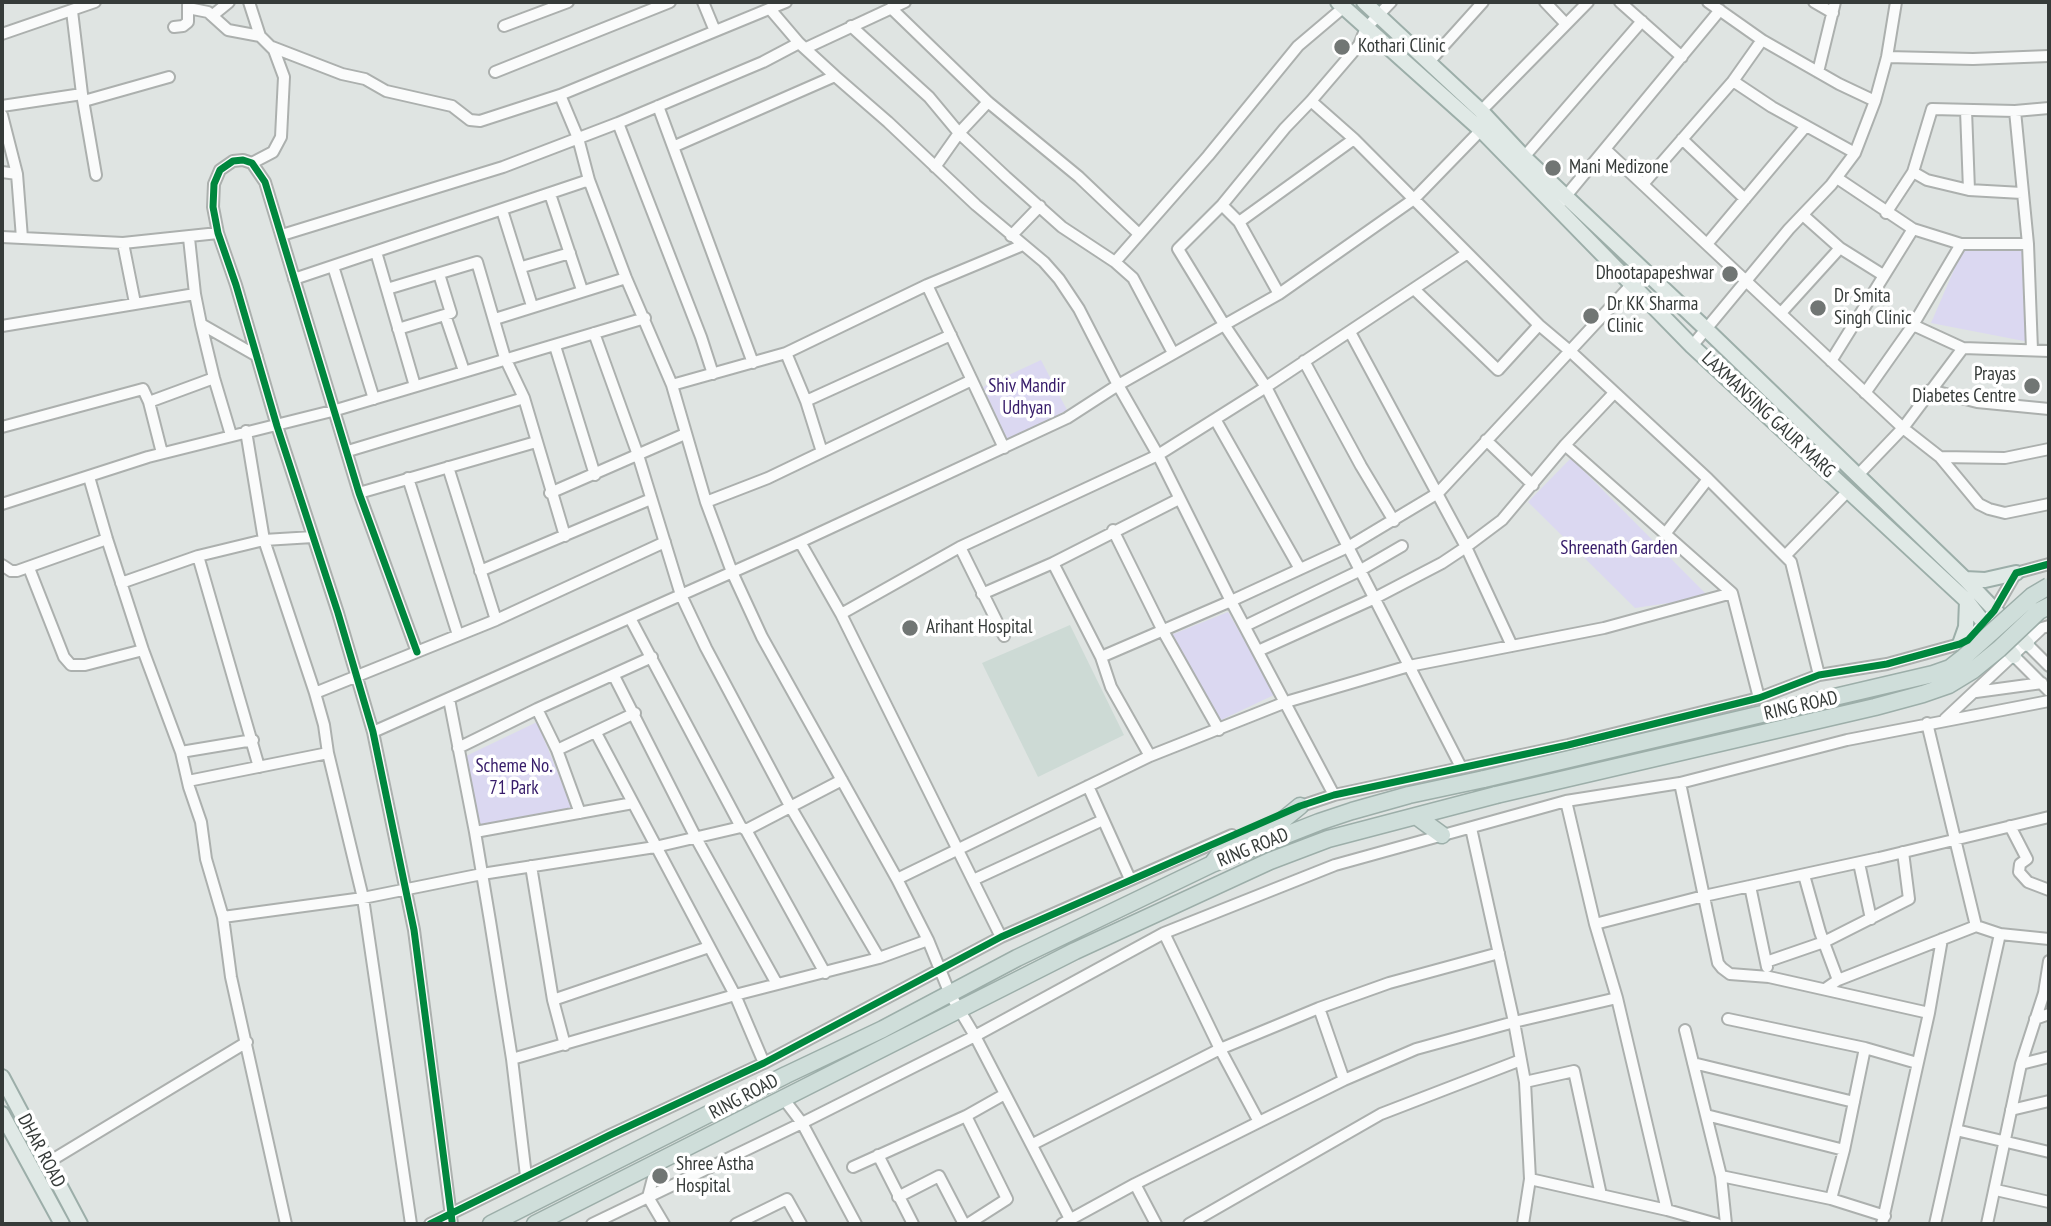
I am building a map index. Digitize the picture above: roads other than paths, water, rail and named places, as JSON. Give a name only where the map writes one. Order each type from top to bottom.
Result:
[{"type":"highway","name":"RING ROAD","points":[[491,1224],[1017,958],[1212,864],[1341,815],[1409,795],[1933,674],[1950,668],[2032,596],[2049,586]]},
{"type":"highway","name":"RING ROAD","points":[[535,1224],[1075,951],[1270,861],[1328,839],[1496,795],[1923,694],[1949,685],[1972,671],[2039,611],[2049,606]]},
{"type":"highway","points":[[1212,864],[1226,845],[1278,824],[1300,806]]},
{"type":"highway","points":[[1416,816],[1442,835]]},
{"type":"main road","name":"LAXMANSING GAUR MARG","points":[[1364,2],[1481,111],[1633,283],[1692,345],[1967,601],[2014,656]]},
{"type":"main road","name":"LAXMANSING GAUR MARG","points":[[1341,4],[1705,328],[1965,579],[2026,643]]},
{"type":"main road","points":[[1965,579],[1985,580],[2016,573]]},
{"type":"main road","points":[[1960,645],[1966,626],[1967,601]]},
{"type":"main road","name":"DHAR ROAD","points":[[2,1077],[80,1224]]},
{"type":"main road","name":"DHAR ROAD","points":[[2,1114],[62,1224]]},
{"type":"street","points":[[2,34],[95,2]]},
{"type":"street","points":[[174,27],[187,25],[199,9],[229,2]]},
{"type":"street","points":[[249,2],[260,36],[272,47],[342,74],[365,79],[386,91],[452,106],[470,120],[480,121],[560,95],[786,2]]},
{"type":"street","points":[[504,26],[568,2]]},
{"type":"street","points":[[495,72],[670,2]]},
{"type":"street","points":[[703,2],[715,32]]},
{"type":"street","points":[[282,235],[503,167],[618,123],[905,2]]},
{"type":"street","points":[[1391,2],[1366,28],[1359,45],[1285,128],[1222,205],[1178,248],[1224,326],[1266,387],[1461,767]]},
{"type":"street","points":[[1429,62],[1483,2]]},
{"type":"street","points":[[1545,2],[1566,24]]},
{"type":"street","points":[[1481,111],[1588,2]]},
{"type":"street","points":[[1620,2],[1682,57]]},
{"type":"street","points":[[1708,2],[1762,40],[1875,101]]},
{"type":"street","points":[[1814,2],[1834,7],[1818,72]]},
{"type":"street","points":[[1692,345],[1856,153],[1875,101],[1887,57],[1896,2]]},
{"type":"street","points":[[1115,262],[1216,147],[1298,46],[1341,4]]},
{"type":"street","points":[[891,8],[988,102],[1079,177],[1139,234]]},
{"type":"street","points":[[199,9],[228,30],[260,36]]},
{"type":"street","points":[[770,9],[835,76],[1044,262],[1059,279],[1079,309],[1158,455],[1231,601],[1334,794]]},
{"type":"street","points":[[1561,202],[1720,10]]},
{"type":"street","points":[[72,11],[96,175]]},
{"type":"street","points":[[1524,157],[1642,21]]},
{"type":"street","points":[[851,26],[929,97],[959,133],[1040,206],[1080,241],[1115,262],[1133,278],[1173,353]]},
{"type":"street","points":[[1644,183],[1733,81],[1762,40]]},
{"type":"street","points":[[253,163],[273,152],[281,137],[284,77],[272,47]]},
{"type":"street","points":[[1887,57],[1973,59],[2049,55]]},
{"type":"street","points":[[675,146],[835,76]]},
{"type":"street","points":[[2,106],[83,98],[169,77]]},
{"type":"street","points":[[1733,81],[1856,153]]},
{"type":"street","points":[[560,95],[578,138],[589,180],[626,278],[672,385],[706,502],[732,572],[762,637],[897,879],[928,940],[950,994],[1033,1144],[1066,1222],[1259,1122],[1344,1080],[1416,1049],[1617,998]]},
{"type":"street","points":[[1311,101],[1354,139],[1539,325],[1708,479],[1791,562],[1819,675]]},
{"type":"street","points":[[935,167],[959,133],[988,102]]},
{"type":"street","points":[[658,106],[754,363]]},
{"type":"street","points":[[1886,213],[1913,172],[1932,109],[2015,111],[2049,108]]},
{"type":"street","points":[[1966,110],[1969,190]]},
{"type":"street","points":[[2015,111],[2028,244],[2032,351]]},
{"type":"street","points":[[2,115],[17,174],[22,238]]},
{"type":"street","points":[[618,123],[713,374]]},
{"type":"street","points":[[1707,244],[1806,126]]},
{"type":"street","points":[[373,732],[800,542],[1067,418],[1118,385],[1279,294],[1414,199],[1481,130]]},
{"type":"street","points":[[1239,222],[1354,139]]},
{"type":"street","points":[[1682,139],[1745,199]]},
{"type":"street","points":[[1605,149],[1903,428],[1940,457],[1979,504],[2005,513],[2049,504]]},
{"type":"street","points":[[417,652],[359,493],[265,182],[253,163],[233,161],[220,170],[214,184],[213,207],[218,233],[373,732],[414,930],[452,1224]]},
{"type":"street","points":[[2,172],[17,174]]},
{"type":"street","points":[[1913,172],[1927,180],[1969,190],[2022,193]]},
{"type":"street","points":[[1837,178],[1913,229],[1961,244],[2028,244]]},
{"type":"street","points":[[294,279],[589,180]]},
{"type":"street","points":[[550,194],[582,290]]},
{"type":"street","points":[[1222,205],[1239,222],[1279,294]]},
{"type":"street","points":[[1012,236],[1040,206]]},
{"type":"street","points":[[502,210],[532,306]]},
{"type":"street","points":[[1804,216],[1840,248],[1883,275]]},
{"type":"street","points":[[1831,361],[1913,229]]},
{"type":"street","points":[[2,237],[123,243],[218,233]]},
{"type":"street","points":[[188,238],[201,324],[231,435]]},
{"type":"street","points":[[123,243],[135,303]]},
{"type":"street","points":[[1865,393],[1913,325],[1961,244]]},
{"type":"street","points":[[672,385],[786,353],[927,285],[1023,245]]},
{"type":"street","points":[[1781,313],[1840,248]]},
{"type":"street","points":[[376,252],[415,386]]},
{"type":"street","points":[[522,267],[570,253]]},
{"type":"street","points":[[841,614],[960,547],[1158,455],[1466,254]]},
{"type":"street","points":[[387,289],[477,262],[505,358],[524,398],[565,536]]},
{"type":"street","points":[[333,266],[374,398]]},
{"type":"street","points":[[398,329],[451,313],[439,274]]},
{"type":"street","points":[[495,319],[626,278]]},
{"type":"street","points":[[1101,657],[1348,547],[1438,493],[1633,283]]},
{"type":"street","points":[[927,285],[1004,448]]},
{"type":"street","points":[[1414,289],[1498,370],[1539,325]]},
{"type":"street","points":[[2,326],[195,294]]},
{"type":"street","points":[[444,315],[464,371]]},
{"type":"street","points":[[2,503],[162,453],[335,410],[645,318]]},
{"type":"street","points":[[201,324],[257,356]]},
{"type":"street","points":[[1913,325],[1963,348],[2049,351]]},
{"type":"street","points":[[1350,332],[1466,547],[1512,646]]},
{"type":"street","points":[[594,333],[638,455],[681,595],[706,648],[790,806],[879,958]]},
{"type":"street","points":[[806,401],[951,335]]},
{"type":"street","points":[[555,346],[595,475]]},
{"type":"street","points":[[1857,477],[1903,428],[1963,348]]},
{"type":"street","points":[[786,353],[806,401],[822,452]]},
{"type":"street","points":[[1304,361],[1394,521]]},
{"type":"street","points":[[149,402],[214,378]]},
{"type":"street","points":[[706,502],[768,478],[972,380]]},
{"type":"street","points":[[2,427],[143,389],[162,453]]},
{"type":"street","points":[[1930,390],[1977,401],[2049,409]]},
{"type":"street","points":[[1258,651],[1373,599],[1442,563],[1466,547],[1502,520],[1565,445],[1614,393]]},
{"type":"street","points":[[348,451],[524,398]]},
{"type":"street","points":[[1215,419],[1300,569]]},
{"type":"street","points":[[246,431],[264,540],[324,725],[328,753],[363,898],[411,1224]]},
{"type":"street","points":[[551,493],[685,434]]},
{"type":"street","points":[[1486,440],[1533,485]]},
{"type":"street","points":[[359,493],[536,443]]},
{"type":"street","points":[[1565,445],[1731,593],[1759,698]]},
{"type":"street","points":[[1940,457],[2006,458],[2049,449]]},
{"type":"street","points":[[448,467],[496,620]]},
{"type":"street","points":[[89,477],[143,650],[181,752],[201,822],[206,859],[223,917],[232,977],[286,1224]]},
{"type":"street","points":[[408,478],[457,635]]},
{"type":"street","points":[[1665,534],[1708,479]]},
{"type":"street","points":[[1785,556],[1850,490]]},
{"type":"street","points":[[480,571],[651,499]]},
{"type":"street","points":[[982,594],[1052,563],[1179,499]]},
{"type":"street","points":[[1113,530],[1163,631],[1219,730]]},
{"type":"street","points":[[121,583],[198,556],[264,540],[313,537]]},
{"type":"street","points":[[2,565],[11,571],[29,568],[107,539]]},
{"type":"street","points":[[315,693],[496,620],[665,542]]},
{"type":"street","points":[[800,542],[841,614],[1000,937]]},
{"type":"street","points":[[1245,626],[1359,571],[1402,546]]},
{"type":"street","points":[[960,547],[1004,636]]},
{"type":"street","points":[[198,556],[259,767]]},
{"type":"street","points":[[1052,563],[1101,657],[1111,687],[1150,756]]},
{"type":"street","points":[[430,1224],[450,1212],[764,1063],[1000,937],[1300,806],[1334,794],[1568,745],[1759,698],[1819,675],[1887,664],[1960,645],[1968,640],[1994,611],[2016,573],[2049,564]]},
{"type":"street","points":[[29,568],[64,657],[71,665],[85,665],[143,650]]},
{"type":"street","points":[[897,879],[1150,756],[1286,702],[1409,666],[1604,628],[1731,593]]},
{"type":"street","points":[[630,618],[743,829],[825,973]]},
{"type":"street","points":[[1943,720],[2042,628],[2049,626]]},
{"type":"street","points":[[2026,643],[2049,666]]},
{"type":"street","points":[[2014,656],[2045,687]]},
{"type":"street","points":[[458,748],[652,657]]},
{"type":"street","points":[[614,676],[696,838],[777,984]]},
{"type":"street","points":[[1976,692],[2045,687]]},
{"type":"street","points":[[449,699],[475,832],[512,1059],[526,1176]]},
{"type":"street","points":[[592,1224],[802,1123],[975,1035],[1164,933],[1335,865],[1566,801],[1680,783],[1847,740],[2049,701]]},
{"type":"street","points":[[537,709],[557,750],[580,813]]},
{"type":"street","points":[[557,750],[635,713]]},
{"type":"street","points":[[1927,723],[1976,926]]},
{"type":"street","points":[[596,733],[735,995],[764,1063]]},
{"type":"street","points":[[181,752],[253,740]]},
{"type":"street","points":[[188,781],[328,753]]},
{"type":"street","points":[[223,917],[363,898],[482,874],[655,847],[743,829],[842,780]]},
{"type":"street","points":[[1680,783],[1718,963],[1722,968],[1730,974],[1769,976],[1929,1013]]},
{"type":"street","points":[[1088,786],[1130,879]]},
{"type":"street","points":[[1566,801],[1595,924],[1617,998],[1667,1210]]},
{"type":"street","points":[[475,832],[633,803]]},
{"type":"street","points":[[1595,924],[1704,896],[1859,863],[2049,817]]},
{"type":"street","points":[[973,880],[1103,821]]},
{"type":"street","points":[[2010,826],[2027,859],[2020,864],[2019,872],[2028,882],[2049,890]]},
{"type":"street","points":[[1471,828],[1525,1082],[1530,1179],[1523,1224]]},
{"type":"street","points":[[1766,962],[1824,942],[1909,899],[1903,852]]},
{"type":"street","points":[[1859,863],[1871,919]]},
{"type":"street","points":[[531,866],[553,1000],[565,1045]]},
{"type":"street","points":[[1804,875],[1838,980]]},
{"type":"street","points":[[1750,886],[1769,976]]},
{"type":"street","points":[[1825,989],[1838,980],[1976,926],[2000,934],[2049,939]]},
{"type":"street","points":[[1164,933],[1259,1122]]},
{"type":"street","points":[[1935,1224],[2000,934]]},
{"type":"street","points":[[1721,1176],[1831,1199],[1884,1220],[1929,1013],[1942,939]]},
{"type":"street","points":[[512,1059],[735,995],[879,958],[928,940]]},
{"type":"street","points":[[553,1000],[709,947]]},
{"type":"street","points":[[1033,1144],[1220,1049],[1319,1008],[1389,983],[1499,953]]},
{"type":"street","points":[[1987,1224],[2021,1064],[2045,993],[2049,961]]},
{"type":"street","points":[[1319,1008],[1344,1080]]},
{"type":"street","points":[[2035,1019],[2049,1014]]},
{"type":"street","points":[[1728,1019],[1865,1048],[1917,1063]]},
{"type":"street","points":[[1685,1030],[1721,1176],[1726,1224]]},
{"type":"street","points":[[47,1163],[247,1042]]},
{"type":"street","points":[[1831,1199],[1865,1048]]},
{"type":"street","points":[[2021,1064],[2049,1057]]},
{"type":"street","points":[[1189,1224],[1381,1114],[1521,1060]]},
{"type":"street","points":[[1693,1063],[1854,1102]]},
{"type":"street","points":[[1525,1082],[1574,1071],[1601,1195]]},
{"type":"street","points":[[853,1167],[966,1116],[1005,1094]]},
{"type":"street","points":[[783,1098],[802,1123],[856,1224]]},
{"type":"street","points":[[2011,1110],[2049,1101]]},
{"type":"street","points":[[1706,1115],[1844,1150]]},
{"type":"street","points":[[898,1196],[939,1176],[966,1224],[1007,1199],[966,1116]]},
{"type":"street","points":[[1956,1130],[2049,1152]]},
{"type":"street","points":[[878,1155],[913,1224]]},
{"type":"street","points":[[657,1163],[648,1197],[664,1224]]},
{"type":"street","points":[[1530,1179],[1717,1224]]},
{"type":"street","points":[[1135,1184],[1156,1224]]},
{"type":"street","points":[[1996,1190],[2049,1202]]},
{"type":"street","points":[[736,1224],[787,1199],[801,1224]]},
{"type":"place","name":"Kothari Clinic","points":[[1342,47]]},
{"type":"place","name":"Mani Medizone","points":[[1553,168]]},
{"type":"place","name":"Dhootapapeshwar","points":[[1730,274]]},
{"type":"place","name":"Dr Smita Singh Clinic","points":[[1818,308]]},
{"type":"place","name":"Dr KK Sharma Clinic","points":[[1591,316]]},
{"type":"place","name":"Prayas Diabetes Centre","points":[[2032,386]]},
{"type":"place","name":"Arihant Hospital","points":[[910,628]]},
{"type":"place","name":"Shree Astha Hospital","points":[[660,1176]]},
{"type":"park label","name":"Shiv Mandir Udhyan","points":[[1027,398]]},
{"type":"park label","name":"Shreenath Garden","points":[[1619,549]]},
{"type":"park label","name":"Scheme No. 71 Park","points":[[514,778]]}]
